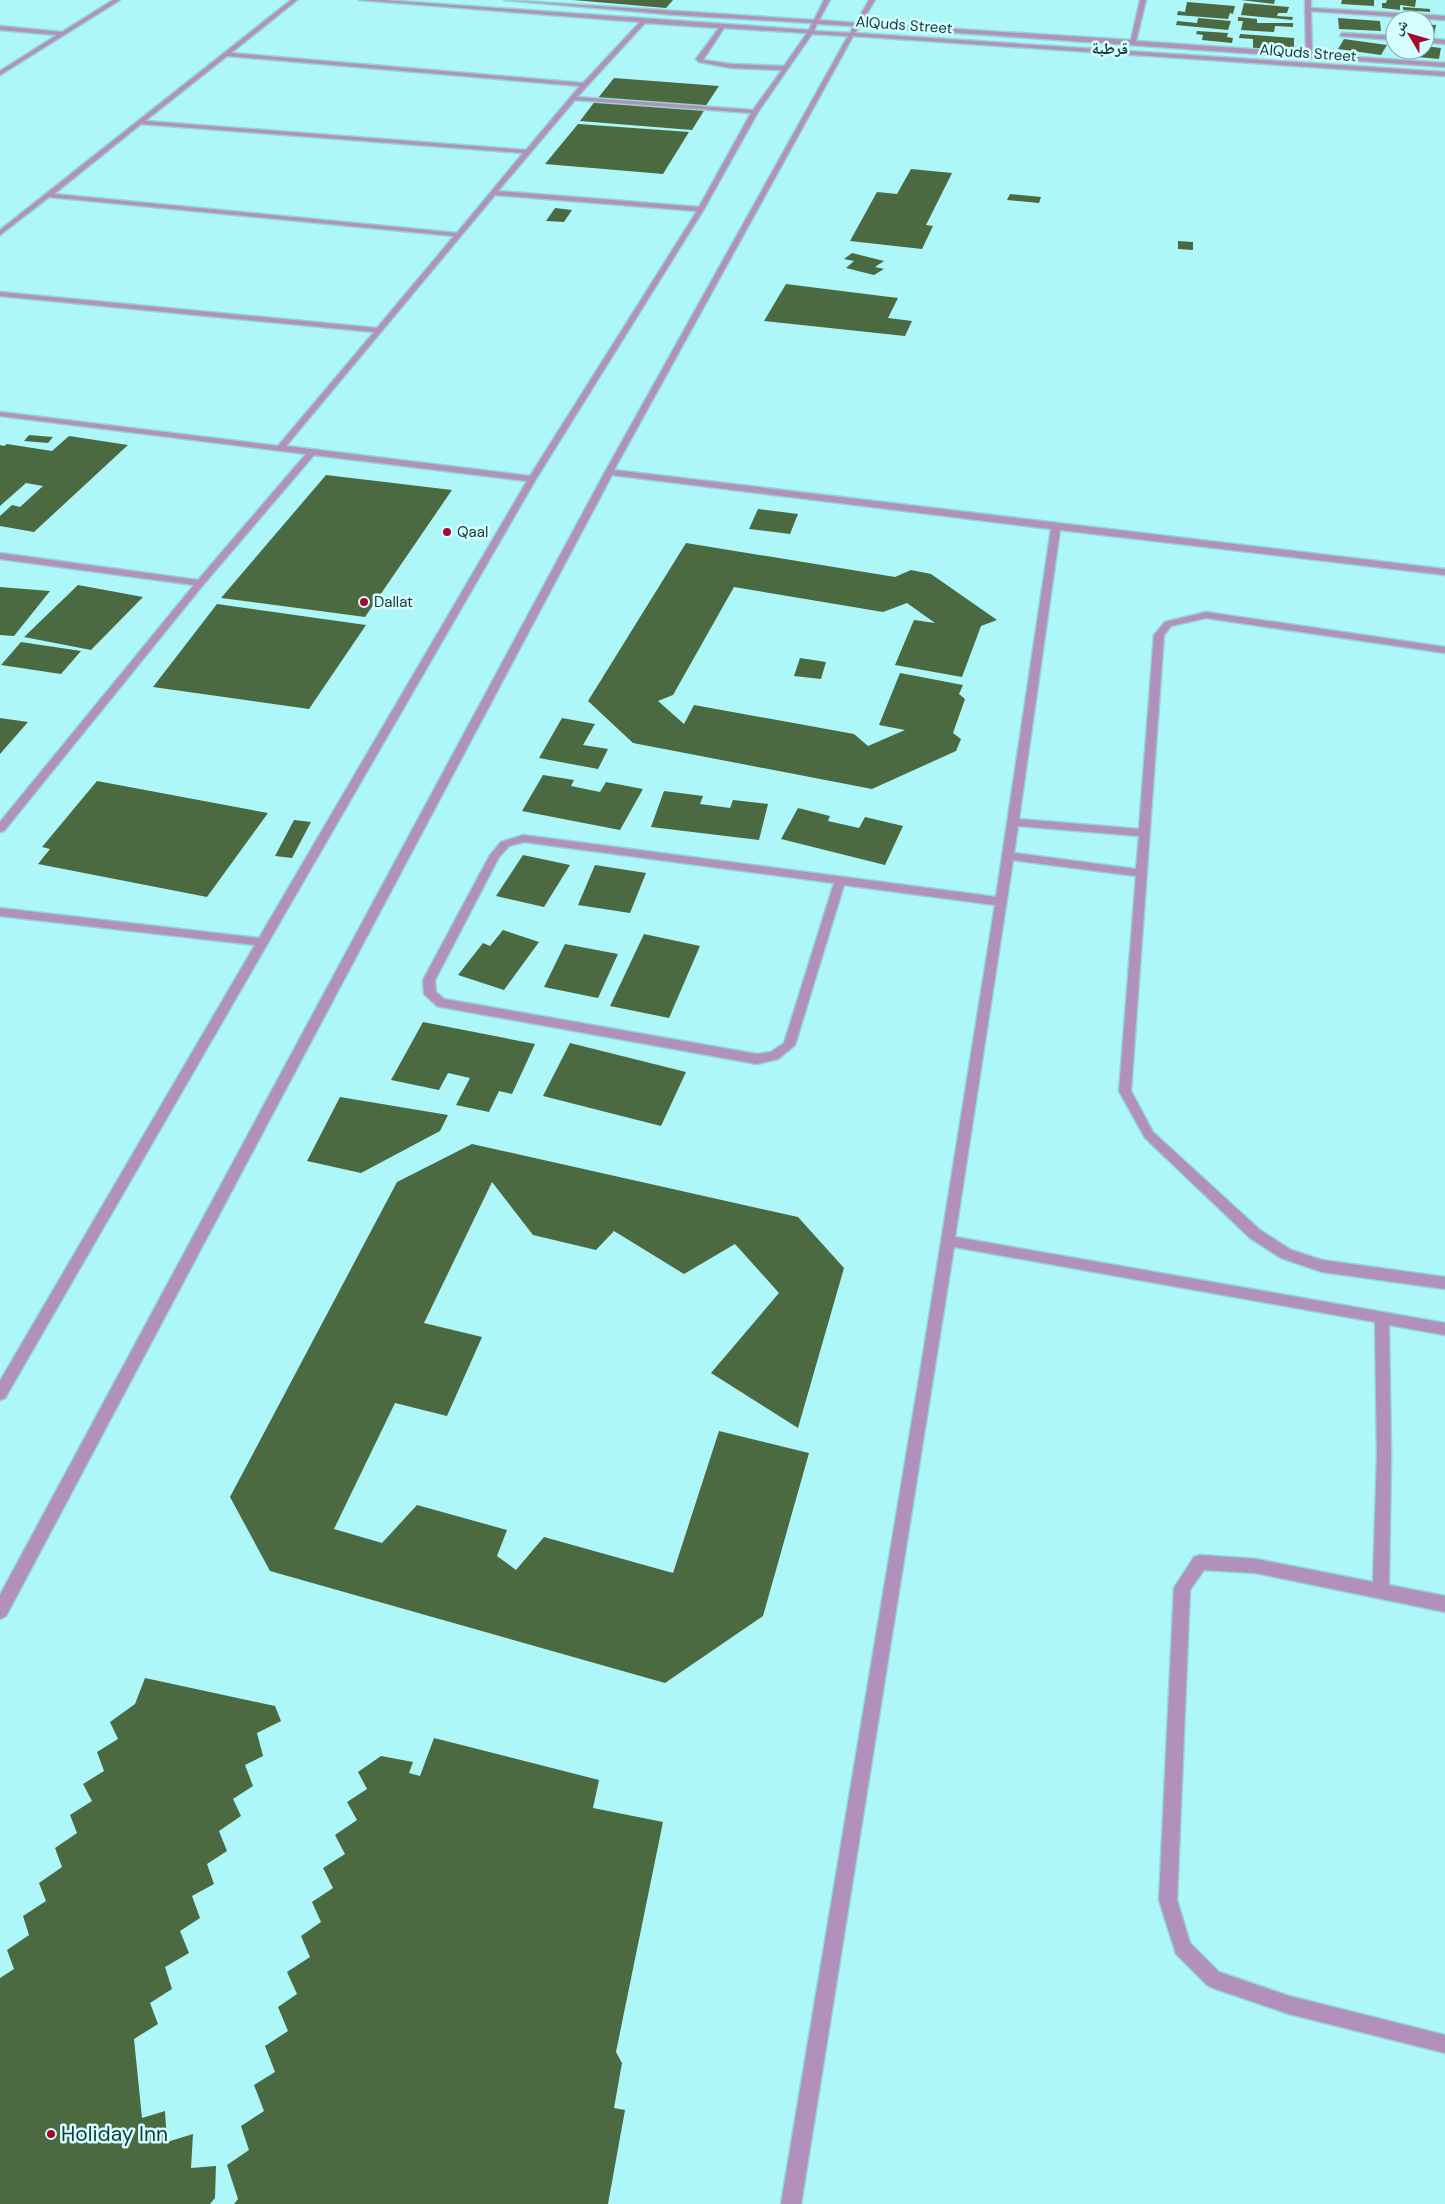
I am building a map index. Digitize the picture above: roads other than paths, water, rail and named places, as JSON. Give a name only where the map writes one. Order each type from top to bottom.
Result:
[{"type":"street","points":[[0,73],[118,0]]},
{"type":"street","points":[[0,233],[294,0]]},
{"type":"street","name":"AlQuds Street","points":[[362,0],[723,26],[813,27],[1133,42],[1445,65]]},
{"type":"street","name":"AlQuds Street","points":[[507,0],[813,27],[1445,74]]},
{"type":"street","points":[[0,1394],[261,942],[532,479],[701,209],[755,112],[813,27],[827,0]]},
{"type":"street","points":[[0,1611],[608,472],[872,0]]},
{"type":"street","points":[[1133,42],[1143,0]]},
{"type":"street","points":[[1308,0],[1309,56]]},
{"type":"street","points":[[1309,9],[1445,18]]},
{"type":"street","points":[[281,447],[584,85],[644,21]]},
{"type":"street","points":[[723,26],[699,59],[701,61],[731,66],[785,68]]},
{"type":"street","points":[[0,28],[63,34]]},
{"type":"street","points":[[1342,34],[1385,37]]},
{"type":"street","points":[[226,54],[584,85]]},
{"type":"street","points":[[573,98],[755,112]]},
{"type":"street","points":[[140,122],[528,152]]},
{"type":"street","points":[[494,193],[701,209]]},
{"type":"street","points":[[48,195],[459,235]]},
{"type":"street","points":[[0,294],[380,330]]},
{"type":"street","points":[[0,414],[532,479]]},
{"type":"street","points":[[0,829],[200,583],[313,451]]},
{"type":"street","points":[[608,472],[1445,572]]},
{"type":"street","points":[[791,2204],[1002,902],[1056,527]]},
{"type":"street","points":[[0,556],[200,583]]},
{"type":"street","points":[[1445,650],[1206,615],[1168,624],[1159,635],[1125,1091],[1149,1135],[1254,1234],[1286,1254],[1322,1266],[1445,1282]]},
{"type":"street","points":[[1014,822],[1144,833]]},
{"type":"street","points":[[840,881],[789,1045],[774,1056],[757,1059],[451,1005],[441,1003],[430,994],[429,980],[495,854],[505,844],[523,838],[1002,902]]},
{"type":"street","points":[[1009,856],[1141,873]]},
{"type":"street","points":[[0,912],[261,942]]},
{"type":"street","points":[[948,1241],[1445,1330]]},
{"type":"street","points":[[1381,1591],[1384,1456],[1382,1318]]},
{"type":"street","points":[[1445,1604],[1256,1566],[1200,1562],[1182,1588],[1168,1900],[1182,1948],[1213,1979],[1289,2005],[1445,2044]]},
{"type":"place","name":"Qaal","points":[[447,532]]},
{"type":"place","name":"Dallat","points":[[364,602]]},
{"type":"place","name":"Holiday Inn","points":[[51,2134]]},
{"type":"district","name":"قرطبة","points":[[1110,48]]}]
